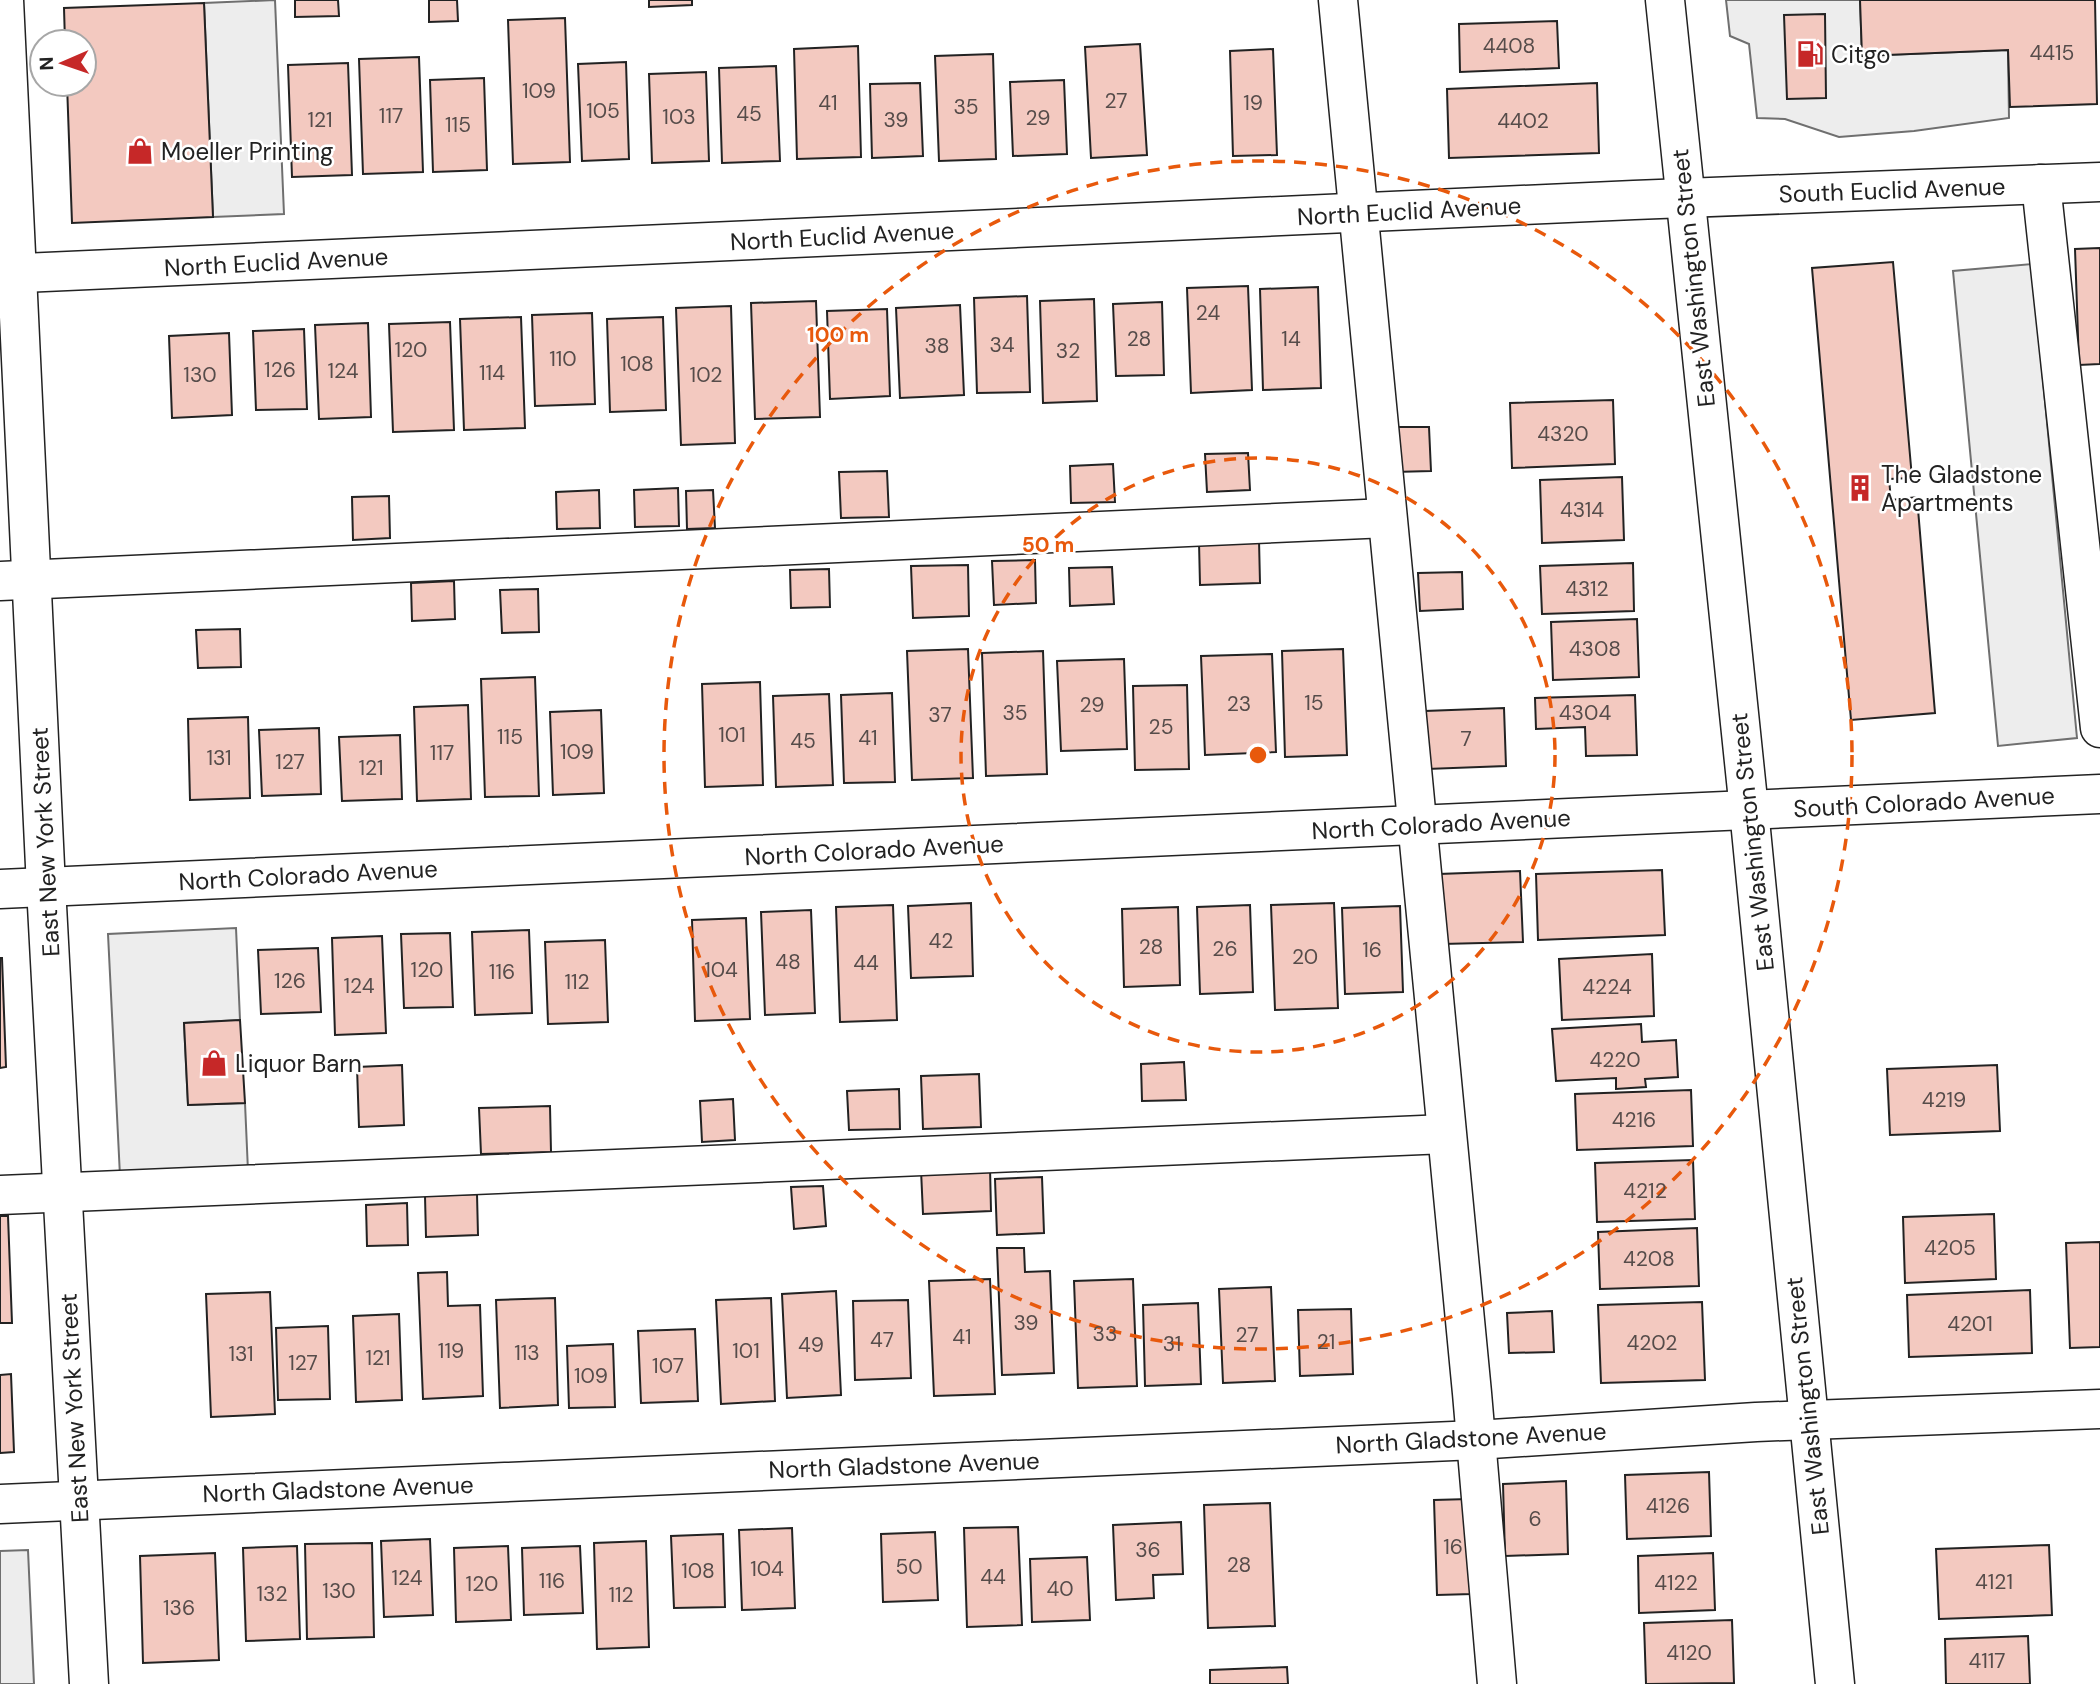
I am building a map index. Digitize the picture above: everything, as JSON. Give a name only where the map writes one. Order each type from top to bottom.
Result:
[{"type":"street","name":"East New York Street","points":[[4,0],[16,580],[46,887],[89,1684]]},
{"type":"street","points":[[1338,0],[1497,1684]]},
{"type":"street","name":"East Washington Street","points":[[1665,0],[1749,810],[1835,1684]]},
{"type":"street","name":"South Euclid Avenue","points":[[1685,198],[2100,181]]},
{"type":"street","points":[[2041,184],[2100,728]]},
{"type":"street","name":"North Euclid Avenue","points":[[8,274],[1685,198]]},
{"type":"street","points":[[16,580],[1387,518]]},
{"type":"street","name":"South Colorado Avenue","points":[[1749,810],[2100,794]]},
{"type":"street","name":"North Colorado Avenue","points":[[0,889],[1749,810]]},
{"type":"street","points":[[0,1195],[1446,1134]]},
{"type":"street","name":"North Gladstone Avenue","points":[[0,1504],[1476,1440],[1756,1422],[2100,1409]]},
{"type":"shaded area","points":[[275,0],[284,214],[213,217],[204,3]]},
{"type":"shaded area","points":[[1726,0],[1860,0],[1862,56],[2008,50],[2009,118],[1914,131],[1839,137],[1785,119],[1757,118],[1749,44],[1730,36]]},
{"type":"shaded area","points":[[2032,264],[2077,738],[1998,746],[1953,271]]},
{"type":"shaded area","points":[[236,928],[240,1020],[184,1023],[188,1105],[245,1103],[248,1171],[120,1176],[108,934]]},
{"type":"shaded area","points":[[28,1550],[34,1684],[0,1684],[0,1551]]},
{"type":"building","points":[[295,0],[338,0],[339,16],[295,17]]},
{"type":"building","points":[[429,0],[457,0],[458,21],[429,22]]},
{"type":"building","points":[[649,0],[692,0],[692,5],[649,7]]},
{"type":"building","points":[[1860,0],[2095,0],[2097,104],[2010,107],[2008,50],[1862,56]]},
{"type":"building","name":"Moeller Printing","points":[[204,3],[213,217],[72,223],[68,98],[98,98],[98,28],[65,28],[64,8]]},
{"type":"building","points":[[1825,14],[1826,98],[1787,99],[1784,15]]},
{"type":"building","points":[[565,18],[570,162],[513,164],[508,20]]},
{"type":"building","points":[[1557,21],[1559,68],[1460,72],[1459,24]]},
{"type":"building","points":[[1140,44],[1147,155],[1091,158],[1085,47]]},
{"type":"building","points":[[858,46],[861,157],[797,159],[794,49]]},
{"type":"building","points":[[1273,49],[1277,155],[1233,156],[1230,51]]},
{"type":"building","points":[[993,54],[996,159],[939,161],[935,56]]},
{"type":"building","points":[[419,57],[423,172],[363,174],[359,59]]},
{"type":"building","points":[[626,62],[629,159],[582,161],[578,64]]},
{"type":"building","points":[[348,63],[352,175],[292,177],[288,65]]},
{"type":"building","points":[[776,66],[780,161],[722,163],[719,68]]},
{"type":"building","points":[[706,72],[709,161],[652,163],[649,74]]},
{"type":"building","points":[[484,78],[487,170],[433,172],[430,80]]},
{"type":"building","points":[[1064,80],[1067,154],[1013,156],[1010,82]]},
{"type":"building","points":[[920,83],[923,156],[872,158],[870,84]]},
{"type":"building","points":[[1597,83],[1599,153],[1449,158],[1447,89]]},
{"type":"building","points":[[2100,248],[2100,364],[2079,365],[2075,249]]},
{"type":"building","name":"The Gladstone Apartments","points":[[1893,262],[1912,478],[1889,479],[1891,500],[1917,497],[1935,713],[1851,720],[1812,268]]},
{"type":"building","points":[[1248,286],[1252,390],[1191,393],[1187,288]]},
{"type":"building","points":[[1318,287],[1321,388],[1263,390],[1260,289]]},
{"type":"building","points":[[1027,296],[1030,392],[977,393],[974,298]]},
{"type":"building","points":[[1094,299],[1097,401],[1043,403],[1040,301]]},
{"type":"building","points":[[816,301],[820,417],[755,419],[751,303]]},
{"type":"building","points":[[1162,302],[1164,375],[1116,376],[1113,304]]},
{"type":"building","points":[[960,305],[964,395],[900,398],[896,308]]},
{"type":"building","points":[[731,306],[735,443],[681,445],[676,308]]},
{"type":"building","points":[[887,309],[890,396],[830,399],[827,311]]},
{"type":"building","points":[[592,313],[595,404],[535,406],[532,315]]},
{"type":"building","points":[[521,317],[525,428],[464,430],[460,319]]},
{"type":"building","points":[[663,317],[666,410],[610,412],[607,319]]},
{"type":"building","points":[[450,322],[454,430],[393,432],[389,324]]},
{"type":"building","points":[[368,323],[371,417],[319,419],[315,325]]},
{"type":"building","points":[[304,329],[307,409],[256,410],[253,331]]},
{"type":"building","points":[[229,333],[232,415],[172,418],[169,336]]},
{"type":"building","points":[[1613,400],[1615,464],[1512,468],[1510,403]]},
{"type":"building","points":[[1393,427],[1429,427],[1431,471],[1394,472]]},
{"type":"building","points":[[1248,453],[1250,490],[1207,492],[1205,454]]},
{"type":"building","points":[[1113,464],[1115,502],[1071,503],[1070,466]]},
{"type":"building","points":[[887,471],[889,517],[841,518],[839,472]]},
{"type":"building","points":[[1622,477],[1624,540],[1542,543],[1540,480]]},
{"type":"building","points":[[678,488],[679,526],[635,527],[634,490]]},
{"type":"building","points":[[599,490],[600,528],[557,529],[556,492]]},
{"type":"building","points":[[713,490],[715,528],[687,529],[686,491]]},
{"type":"building","points":[[389,496],[390,538],[353,540],[352,497]]},
{"type":"building","points":[[1259,540],[1260,583],[1200,585],[1199,542]]},
{"type":"building","points":[[1035,560],[1036,603],[994,605],[992,561]]},
{"type":"building","points":[[1633,563],[1634,611],[1542,614],[1540,566]]},
{"type":"building","points":[[968,565],[969,616],[913,618],[911,566]]},
{"type":"building","points":[[1112,567],[1114,604],[1070,606],[1069,568]]},
{"type":"building","points":[[829,569],[830,607],[791,608],[790,570]]},
{"type":"building","points":[[1462,572],[1463,609],[1420,611],[1418,573]]},
{"type":"building","points":[[454,581],[455,619],[412,621],[411,583]]},
{"type":"building","points":[[538,589],[539,632],[502,633],[500,590]]},
{"type":"building","points":[[1637,619],[1639,677],[1553,680],[1551,622]]},
{"type":"building","points":[[240,629],[241,667],[198,668],[196,630]]},
{"type":"building","points":[[968,649],[973,778],[912,780],[907,651]]},
{"type":"building","points":[[1343,649],[1347,755],[1285,757],[1282,651]]},
{"type":"building","points":[[1043,651],[1047,774],[986,776],[982,653]]},
{"type":"building","points":[[1272,654],[1276,752],[1205,755],[1201,656]]},
{"type":"building","points":[[1124,659],[1127,749],[1061,751],[1057,661]]},
{"type":"building","points":[[535,677],[539,796],[485,797],[481,679]]},
{"type":"building","points":[[760,682],[763,785],[705,787],[702,684]]},
{"type":"building","points":[[1187,685],[1189,769],[1135,770],[1133,686]]},
{"type":"building","points":[[892,693],[895,782],[844,783],[841,695]]},
{"type":"building","points":[[829,694],[833,785],[776,787],[773,696]]},
{"type":"building","points":[[1635,695],[1637,755],[1586,756],[1585,727],[1536,729],[1535,698]]},
{"type":"building","points":[[468,705],[471,799],[417,801],[414,707]]},
{"type":"building","points":[[1504,708],[1506,766],[1427,769],[1425,711]]},
{"type":"building","points":[[601,710],[604,793],[553,795],[550,712]]},
{"type":"building","points":[[248,717],[250,798],[190,800],[188,719]]},
{"type":"building","points":[[319,728],[321,794],[262,796],[259,730]]},
{"type":"building","points":[[400,735],[402,799],[342,801],[339,737]]},
{"type":"building","points":[[1662,870],[1665,935],[1538,940],[1536,874]]},
{"type":"building","points":[[1520,871],[1523,942],[1442,944],[1439,874]]},
{"type":"building","points":[[971,903],[973,976],[911,978],[908,906]]},
{"type":"building","points":[[1334,903],[1338,1008],[1275,1010],[1271,905]]},
{"type":"building","points":[[893,905],[897,1020],[840,1022],[836,907]]},
{"type":"building","points":[[1250,905],[1253,992],[1200,994],[1197,907]]},
{"type":"building","points":[[1400,906],[1403,992],[1345,994],[1342,908]]},
{"type":"building","points":[[1178,907],[1180,985],[1124,987],[1122,909]]},
{"type":"building","points":[[811,910],[815,1013],[765,1015],[761,912]]},
{"type":"building","points":[[746,918],[750,1019],[695,1021],[692,920]]},
{"type":"building","points":[[529,930],[532,1013],[475,1015],[472,932]]},
{"type":"building","points":[[450,933],[453,1007],[404,1008],[401,934]]},
{"type":"building","points":[[382,936],[386,1033],[335,1035],[332,938]]},
{"type":"building","points":[[605,940],[608,1022],[548,1024],[545,942]]},
{"type":"building","points":[[318,948],[321,1012],[261,1014],[258,950]]},
{"type":"building","points":[[1652,954],[1654,1016],[1562,1020],[1559,959]]},
{"type":"building","points":[[0,958],[6,1067],[0,1068]]},
{"type":"building","name":"Liquor Barn","points":[[240,1020],[245,1103],[188,1105],[184,1023]]},
{"type":"building","points":[[1641,1024],[1642,1042],[1676,1040],[1678,1077],[1645,1079],[1646,1087],[1616,1089],[1616,1078],[1556,1081],[1552,1029]]},
{"type":"building","points":[[1184,1062],[1186,1100],[1142,1101],[1141,1064]]},
{"type":"building","points":[[402,1065],[404,1125],[359,1127],[357,1067]]},
{"type":"building","points":[[1997,1065],[2000,1131],[1890,1135],[1887,1069]]},
{"type":"building","points":[[979,1074],[981,1127],[923,1129],[921,1076]]},
{"type":"building","points":[[899,1089],[900,1129],[849,1130],[847,1091]]},
{"type":"building","points":[[1691,1090],[1693,1146],[1577,1150],[1575,1094]]},
{"type":"building","points":[[733,1099],[735,1140],[702,1142],[700,1101]]},
{"type":"building","points":[[550,1106],[551,1152],[481,1154],[479,1108]]},
{"type":"building","points":[[1693,1160],[1695,1219],[1597,1222],[1595,1163]]},
{"type":"building","points":[[990,1167],[991,1211],[923,1214],[921,1170]]},
{"type":"building","points":[[1042,1177],[1044,1233],[997,1235],[995,1179]]},
{"type":"building","points":[[823,1186],[826,1226],[794,1229],[791,1187]]},
{"type":"building","points":[[477,1194],[478,1235],[426,1237],[425,1196]]},
{"type":"building","points":[[407,1203],[408,1245],[367,1246],[366,1205]]},
{"type":"building","points":[[1994,1214],[1996,1279],[1905,1283],[1903,1217]]},
{"type":"building","points":[[0,1216],[8,1216],[12,1323],[0,1323]]},
{"type":"building","points":[[1697,1228],[1699,1286],[1600,1289],[1598,1232]]},
{"type":"building","points":[[2100,1242],[2100,1347],[2070,1348],[2066,1243]]},
{"type":"building","points":[[997,1248],[1024,1248],[1025,1272],[1050,1271],[1054,1373],[1002,1375]]},
{"type":"building","points":[[447,1272],[448,1306],[480,1305],[483,1396],[423,1399],[418,1273]]},
{"type":"building","points":[[990,1279],[995,1394],[934,1396],[929,1281]]},
{"type":"building","points":[[1133,1279],[1137,1386],[1078,1388],[1074,1281]]},
{"type":"building","points":[[1271,1287],[1275,1381],[1223,1383],[1219,1289]]},
{"type":"building","points":[[2030,1290],[2032,1353],[1909,1357],[1907,1295]]},
{"type":"building","points":[[836,1291],[841,1395],[787,1398],[782,1294]]},
{"type":"building","points":[[270,1292],[275,1414],[211,1417],[206,1294]]},
{"type":"building","points":[[555,1298],[558,1405],[500,1408],[496,1300]]},
{"type":"building","points":[[771,1298],[775,1401],[721,1404],[716,1300]]},
{"type":"building","points":[[908,1300],[911,1378],[855,1380],[853,1301]]},
{"type":"building","points":[[1702,1302],[1705,1380],[1601,1383],[1598,1305]]},
{"type":"building","points":[[1198,1303],[1201,1384],[1145,1386],[1143,1305]]},
{"type":"building","points":[[1351,1309],[1353,1374],[1300,1376],[1298,1310]]},
{"type":"building","points":[[1552,1311],[1554,1352],[1509,1353],[1507,1313]]},
{"type":"building","points":[[399,1314],[402,1400],[356,1402],[353,1316]]},
{"type":"building","points":[[328,1326],[330,1399],[278,1400],[276,1328]]},
{"type":"building","points":[[695,1329],[698,1401],[641,1403],[638,1331]]},
{"type":"building","points":[[613,1344],[615,1407],[569,1408],[567,1346]]},
{"type":"building","points":[[11,1374],[14,1452],[0,1453],[0,1375]]},
{"type":"building","points":[[1709,1472],[1711,1536],[1627,1539],[1625,1475]]},
{"type":"building","points":[[1566,1481],[1568,1554],[1505,1556],[1503,1484]]},
{"type":"building","points":[[1469,1499],[1472,1594],[1437,1595],[1434,1500]]},
{"type":"building","points":[[1270,1503],[1275,1626],[1208,1628],[1204,1505]]},
{"type":"building","points":[[1181,1522],[1183,1574],[1153,1575],[1154,1598],[1116,1600],[1113,1525]]},
{"type":"building","points":[[1018,1527],[1022,1625],[967,1627],[964,1528]]},
{"type":"building","points":[[792,1528],[795,1608],[742,1610],[739,1530]]},
{"type":"building","points":[[935,1532],[938,1600],[883,1602],[881,1534]]},
{"type":"building","points":[[723,1534],[725,1607],[674,1608],[671,1536]]},
{"type":"building","points":[[430,1539],[433,1615],[384,1617],[381,1541]]},
{"type":"building","points":[[646,1541],[649,1647],[597,1649],[594,1543]]},
{"type":"building","points":[[372,1543],[374,1637],[307,1639],[305,1544]]},
{"type":"building","points":[[2049,1545],[2052,1615],[1939,1619],[1936,1549]]},
{"type":"building","points":[[297,1546],[300,1639],[246,1641],[243,1548]]},
{"type":"building","points":[[508,1546],[511,1620],[456,1622],[454,1548]]},
{"type":"building","points":[[580,1546],[583,1613],[524,1615],[522,1548]]},
{"type":"building","points":[[215,1553],[219,1660],[143,1663],[140,1556]]},
{"type":"building","points":[[1713,1553],[1715,1610],[1639,1613],[1638,1556]]},
{"type":"building","points":[[1087,1557],[1090,1620],[1032,1622],[1030,1559]]},
{"type":"building","points":[[1732,1620],[1734,1683],[1646,1684],[1644,1623]]},
{"type":"building","points":[[2028,1636],[2030,1684],[1946,1684],[1945,1639]]},
{"type":"building","points":[[1287,1667],[1288,1684],[1210,1684],[1210,1670]]},
{"type":"place","name":"Citgo","points":[[1810,54]]},
{"type":"place","name":"Moeller Printing","points":[[140,151]]},
{"type":"place","name":"The Gladstone Apartments","points":[[1860,488]]},
{"type":"place","name":"Liquor Barn","points":[[214,1063]]}]
